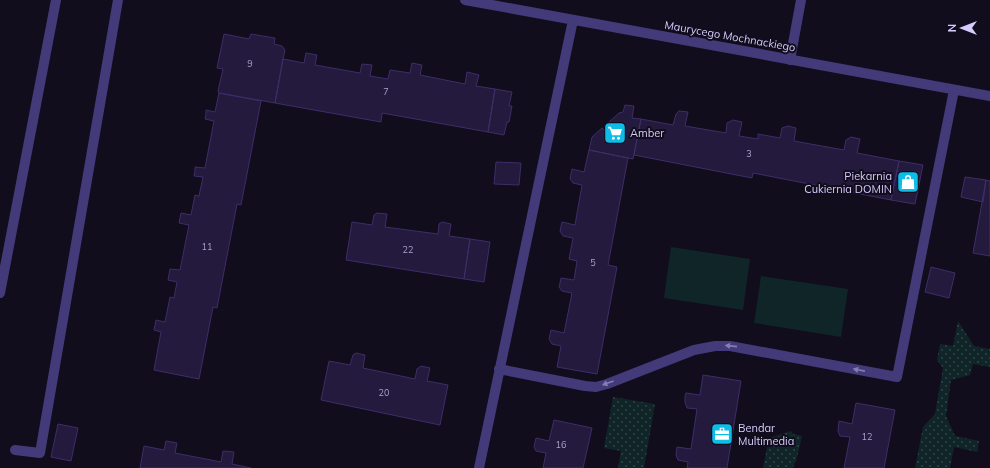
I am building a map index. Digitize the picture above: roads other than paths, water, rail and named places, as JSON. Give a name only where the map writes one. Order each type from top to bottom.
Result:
[{"type":"street","points":[[0,293],[1,277],[56,0]]},
{"type":"street","points":[[15,450],[40,453],[118,0]]},
{"type":"street","name":"Maurycego Mochnackiego","points":[[465,0],[990,96]]},
{"type":"street","points":[[790,60],[801,0]]},
{"type":"street","points":[[479,468],[573,20]]},
{"type":"street","points":[[500,369],[596,387],[694,350],[716,346],[730,346],[897,377],[954,90]]},
{"type":"place","name":"Amber","points":[[615,133]]},
{"type":"place","name":"Piekarnia Cukiernia DOMIN","points":[[908,182]]},
{"type":"place","name":"Bendar Multimedia","points":[[722,434]]}]
